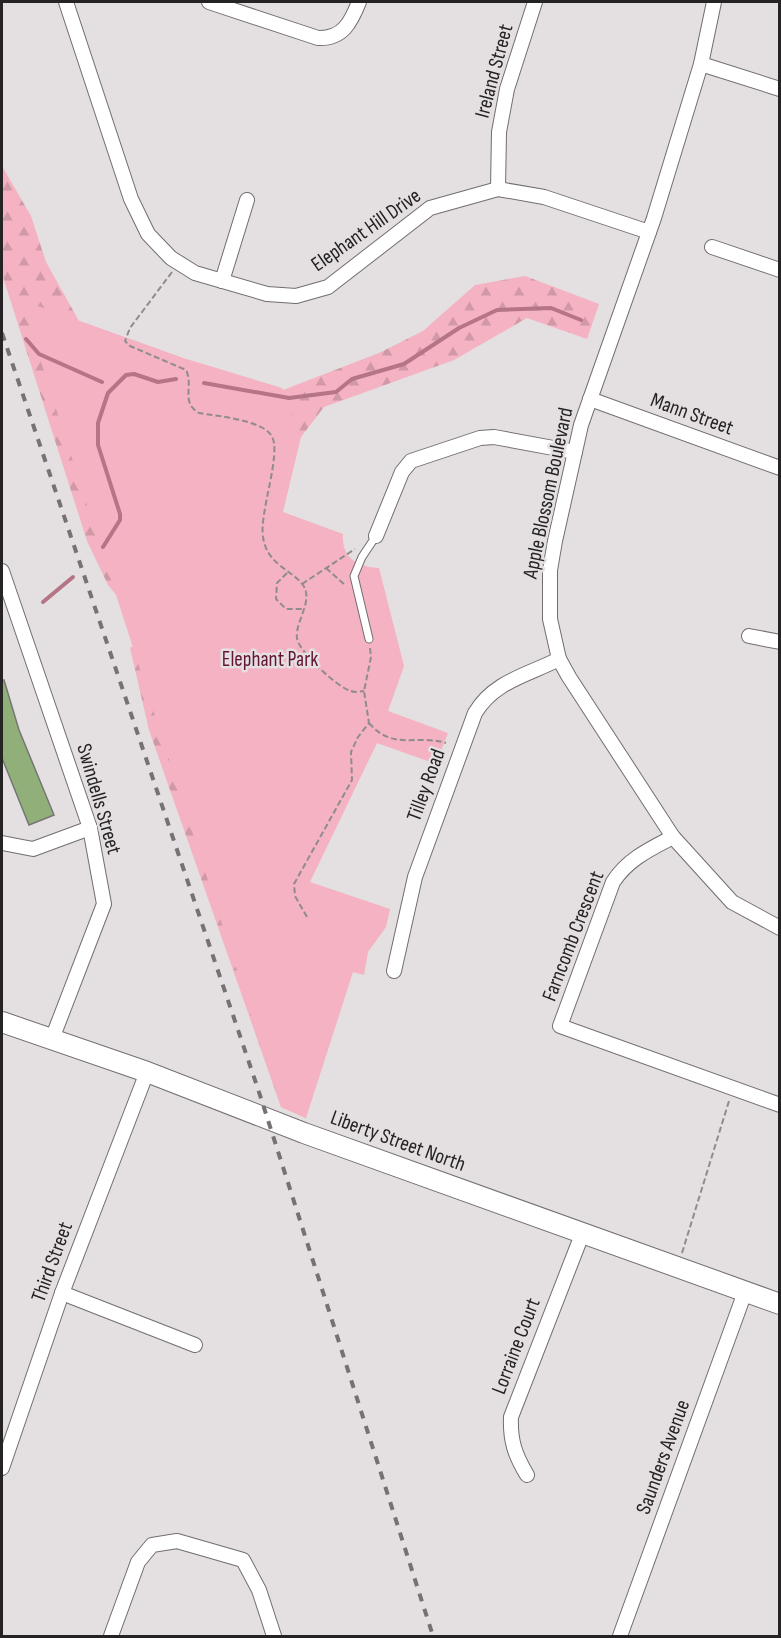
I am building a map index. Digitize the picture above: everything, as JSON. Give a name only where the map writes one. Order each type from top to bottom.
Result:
[{"type":"main road","name":"Liberty Street North","points":[[2,1022],[147,1072],[304,1133],[780,1304]]},
{"type":"street","name":"Elephant Hill Drive","points":[[66,2],[131,199],[148,234],[179,263],[195,273],[267,294],[296,296],[328,287],[430,207],[498,189],[544,197],[649,232]]},
{"type":"street","points":[[209,2],[243,15],[328,38],[337,36],[352,21],[359,2]]},
{"type":"street","name":"Ireland Street","points":[[498,189],[499,132],[507,89],[536,2]]},
{"type":"street","name":"Apple Blossom Boulevard","points":[[714,2],[701,64],[649,232],[590,399],[575,452],[550,570],[550,619],[560,659],[673,837],[732,902],[780,928]]},
{"type":"street","points":[[701,64],[780,89]]},
{"type":"street","points":[[222,281],[247,200]]},
{"type":"street","points":[[712,247],[780,270]]},
{"type":"street","name":"Mann Street","points":[[590,399],[780,468]]},
{"type":"street","points":[[376,536],[402,472],[411,461],[480,438],[494,437],[575,452]]},
{"type":"street","name":"Swindells Street","points":[[2,571],[90,828],[104,904],[52,1039]]},
{"type":"street","points":[[749,636],[780,642]]},
{"type":"street","name":"Tilley Road","points":[[394,971],[415,877],[475,713],[482,701],[505,682],[560,659]]},
{"type":"street","points":[[2,843],[33,849],[90,828]]},
{"type":"street","name":"Farncomb Crescent","points":[[673,837],[632,860],[621,869],[613,882],[560,1026],[780,1105]]},
{"type":"street","name":"Third Street","points":[[2,1468],[62,1293],[147,1072]]},
{"type":"street","name":"Lorraine Court","points":[[527,1475],[513,1446],[511,1417],[583,1232]]},
{"type":"street","name":"Saunders Avenue","points":[[620,1636],[745,1292]]},
{"type":"street","points":[[62,1293],[195,1345]]},
{"type":"street","points":[[111,1636],[138,1562],[152,1545],[177,1541],[243,1560],[259,1590],[274,1636]]},
{"type":"lane","points":[[369,639],[355,584],[355,568],[376,536]]},
{"type":"path","points":[[179,263],[130,328],[125,341],[130,346],[186,370],[188,401],[191,408],[199,413],[259,425],[270,433],[276,446],[262,524],[263,540],[275,561],[302,584],[306,597],[297,636],[303,652],[347,690],[364,691]]},
{"type":"path","points":[[302,584],[376,536]]},
{"type":"path","points":[[326,568],[359,596]]},
{"type":"path","points":[[287,573],[277,583],[276,599],[286,609],[304,609]]},
{"type":"path","points":[[369,639],[371,657],[364,691],[369,723],[380,734],[396,740],[426,739],[446,743]]},
{"type":"path","points":[[307,916],[295,896],[294,884],[352,780],[351,752],[358,737],[369,723]]},
{"type":"path","points":[[677,1267],[733,1089]]},
{"type":"green space","points":[[2,166],[31,216],[46,262],[79,321],[183,358],[306,1118],[281,1107],[149,730],[130,648],[142,640],[138,622],[108,585],[87,541],[2,274]]},
{"type":"green space","points":[[525,276],[599,304],[587,339],[527,318],[454,360],[324,407],[301,437],[295,437],[275,409],[283,390],[379,353],[423,331],[475,285]]},
{"type":"green space","name":"Elephant Park","points":[[21,300],[183,358],[282,388],[301,437],[283,512],[343,534],[345,549],[352,560],[364,566],[379,568],[404,666],[388,711],[448,733],[436,764],[377,743],[310,882],[390,909],[386,927],[368,952],[364,975],[353,972],[306,1118],[281,1107]]},
{"type":"building","points":[[2,680],[4,680],[19,730],[54,815],[29,825],[2,758]]},
{"type":"waterway","points":[[204,383],[289,398],[336,392],[352,379],[404,364],[459,328],[497,310],[551,308],[581,320]]},
{"type":"waterway","points":[[26,339],[39,354],[102,382]]},
{"type":"waterway","points":[[103,547],[120,520],[98,445],[98,423],[108,393],[126,375],[134,374],[158,382],[176,379]]},
{"type":"waterway","points":[[43,602],[73,577]]},
{"type":"railway","points":[[2,333],[258,1089],[433,1636]]}]
